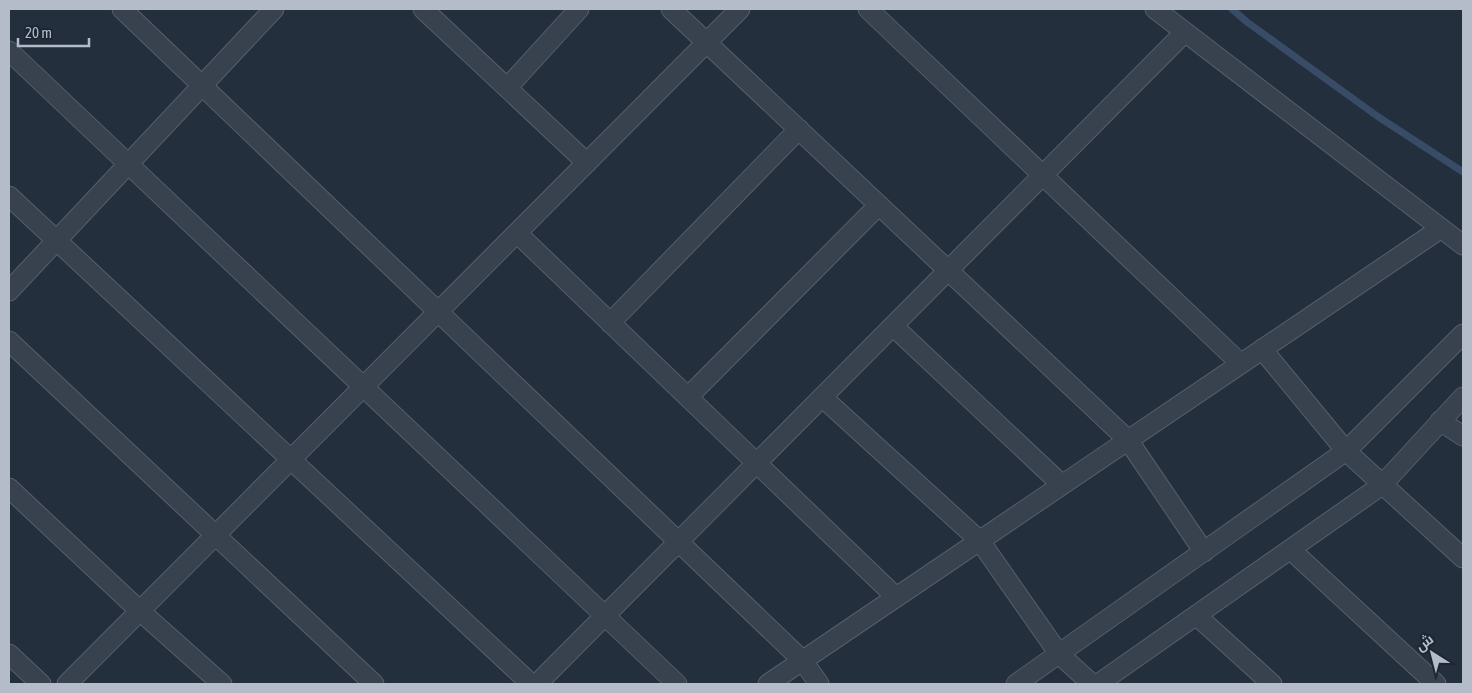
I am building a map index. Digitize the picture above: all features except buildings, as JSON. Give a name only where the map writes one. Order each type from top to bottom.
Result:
[{"type":"street","points":[[122,9],[803,660],[819,684]]},
{"type":"street","points":[[9,291],[273,9]]},
{"type":"street","points":[[425,9],[586,163]]},
{"type":"street","points":[[507,88],[578,9]]},
{"type":"street","points":[[671,9],[1128,440],[1204,552]]},
{"type":"street","points":[[67,684],[740,9]]},
{"type":"street","points":[[868,9],[1241,364]]},
{"type":"street","points":[[1155,9],[1463,245]]},
{"type":"street","points":[[537,684],[1185,32]]},
{"type":"street","points":[[9,51],[677,684]]},
{"type":"street","points":[[610,323],[799,129]]},
{"type":"street","points":[[9,196],[531,684]]},
{"type":"street","points":[[688,397],[879,205]]},
{"type":"street","points":[[768,684],[1440,229]]},
{"type":"street","points":[[517,233],[896,597]]},
{"type":"street","points":[[893,326],[1062,485]]},
{"type":"street","points":[[1016,684],[1346,451],[1463,334]]},
{"type":"street","points":[[9,341],[374,684]]},
{"type":"street","points":[[1262,350],[1346,451],[1463,558]]},
{"type":"street","points":[[822,397],[980,541],[1059,654],[1092,684]]},
{"type":"street","points":[[1098,684],[1382,485],[1463,397]]},
{"type":"street","points":[[1440,421],[1463,436]]},
{"type":"street","points":[[9,488],[140,611],[222,684]]},
{"type":"street","points":[[1290,550],[1436,684]]},
{"type":"street","points":[[1197,616],[1272,684]]},
{"type":"street","points":[[9,654],[42,684]]},
{"type":"waterway","points":[[1232,9],[1247,22],[1377,116],[1463,172]]}]
